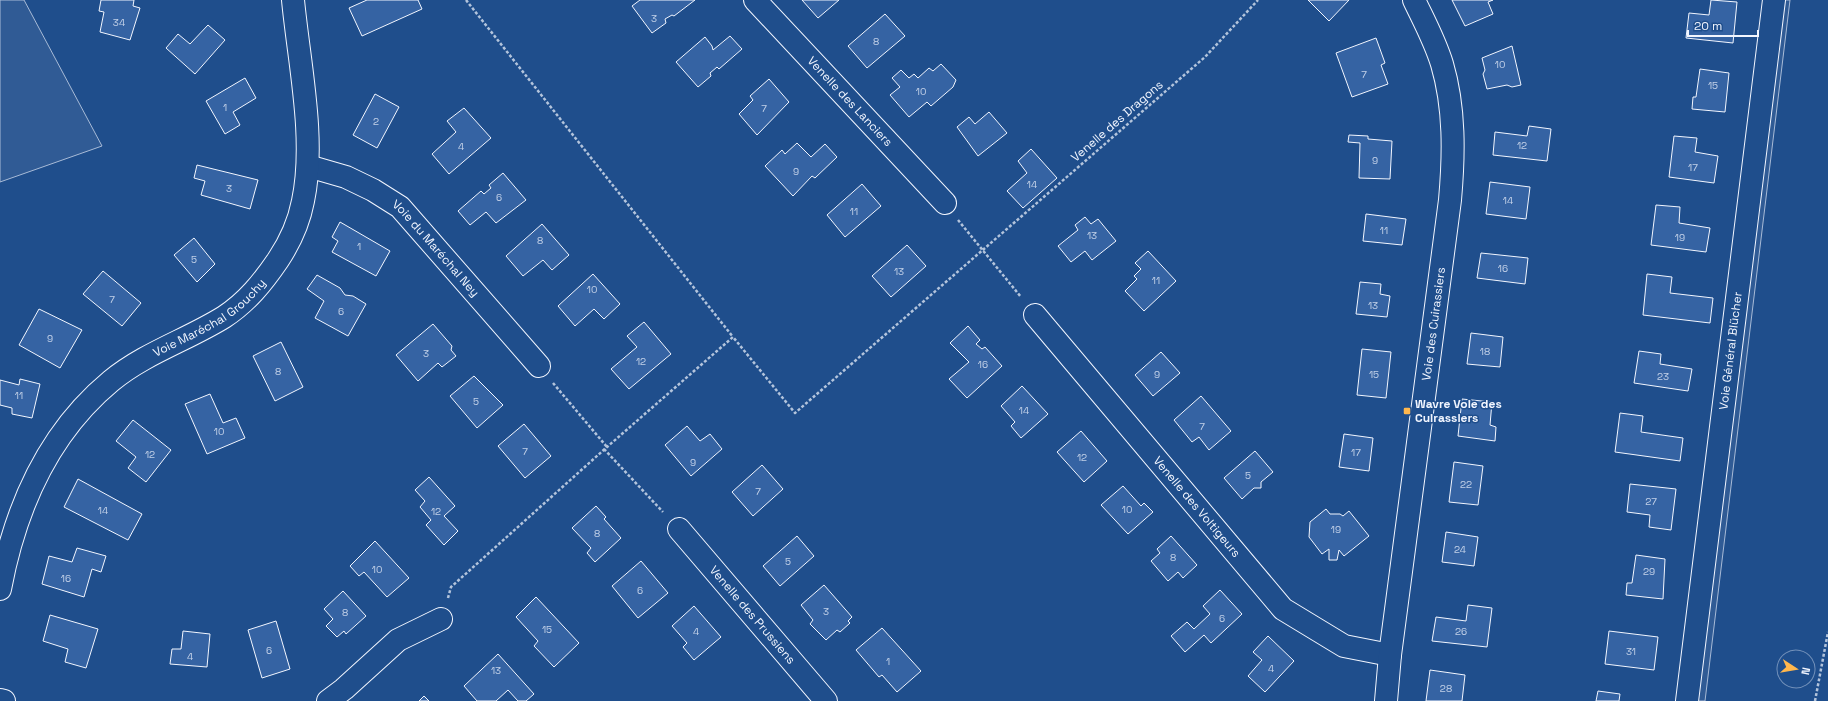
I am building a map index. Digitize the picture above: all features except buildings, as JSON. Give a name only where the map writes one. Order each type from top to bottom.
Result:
[{"type":"street","name":"Voie Maréchal Grouchy","points":[[0,589],[10,545],[29,489],[54,446],[89,402],[111,381],[140,360],[224,316],[246,299],[264,281],[286,248],[295,228],[303,201],[308,166],[306,118],[293,0]]},
{"type":"street","name":"Venelle des Lanciers","points":[[755,0],[950,210]]},
{"type":"street","name":"Voie des Cuirassiers","points":[[1386,701],[1390,655],[1450,200],[1454,154],[1451,110],[1442,65],[1429,30],[1414,0]]},
{"type":"street","name":"Voie Général Blücher","points":[[1687,701],[1774,0]]},
{"type":"street","name":"Voie du Maréchal Ney","points":[[308,166],[346,177],[373,190],[400,207],[539,366]]},
{"type":"street","name":"Venelle des Voltigeurs","points":[[1035,315],[1283,609],[1344,646],[1390,655]]},
{"type":"street","name":"Venelle des Prussiens","points":[[679,529],[826,701]]},
{"type":"street","points":[[328,701],[344,689],[398,640],[441,620]]},
{"type":"street","points":[[0,700],[4,701]]},
{"type":"path","points":[[441,620],[452,587],[606,448],[733,337],[466,0]]},
{"type":"path","name":"Venelle des Dragons","points":[[733,337],[795,413],[1205,56],[1258,0]]},
{"type":"path","points":[[950,210],[1019,296]]},
{"type":"path","points":[[539,366],[606,448],[679,529]]},
{"type":"path","points":[[1815,701],[1828,632]]},
{"type":"shaded area","points":[[0,0],[24,0],[102,146],[0,182]]},
{"type":"shaded area","points":[[1782,0],[1790,0],[1705,701],[1696,701]]},
{"type":"place","name":"Wavre Voie des Cuirassiers","points":[[1407,411]]}]
